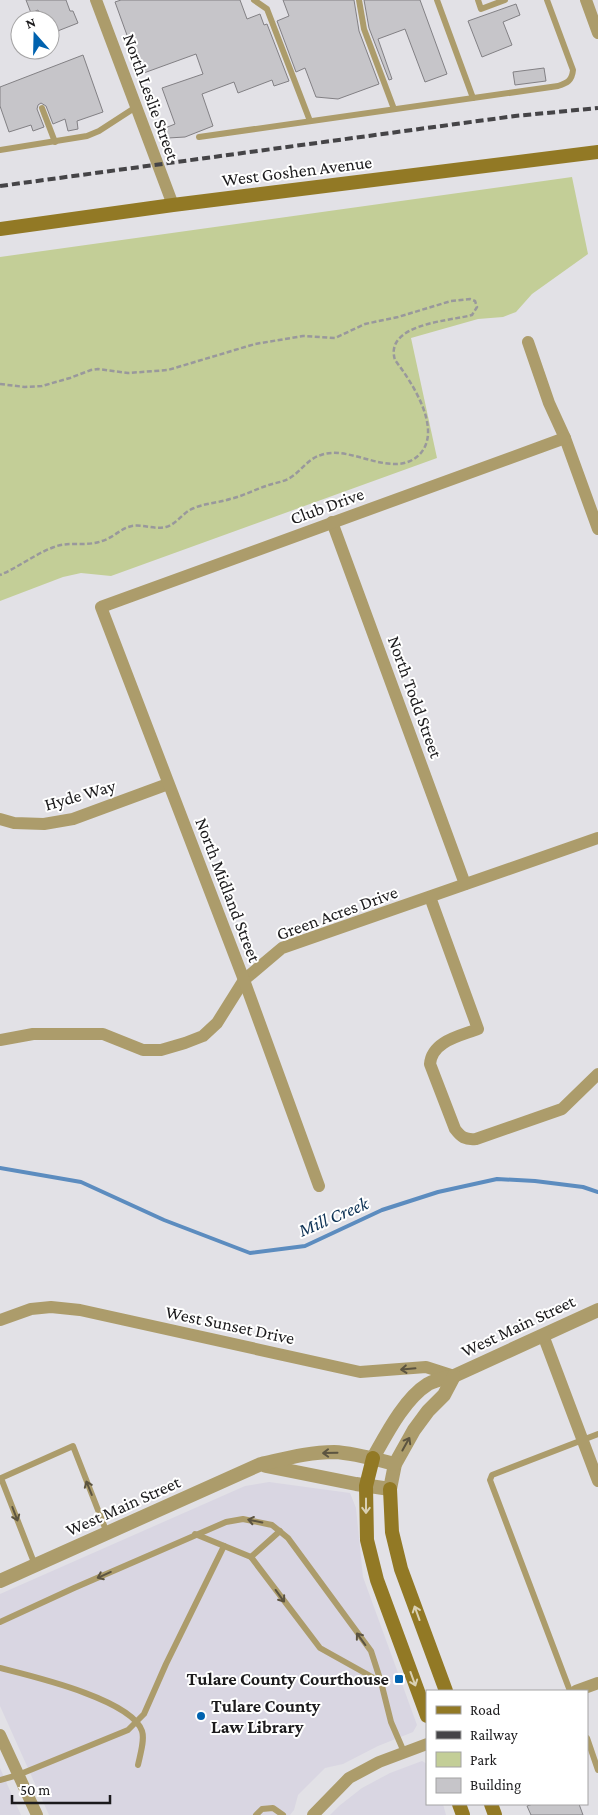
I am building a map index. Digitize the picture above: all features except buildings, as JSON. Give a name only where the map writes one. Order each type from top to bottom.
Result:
[{"type":"main road","name":"West Goshen Avenue","points":[[0,230],[173,205],[598,152]]},
{"type":"main road","points":[[373,1458],[366,1486],[367,1540],[377,1580],[426,1713]]},
{"type":"main road","points":[[390,1489],[392,1532],[401,1569],[446,1690]]},
{"type":"street","name":"North Leslie Street","points":[[96,0],[173,205]]},
{"type":"street","points":[[586,0],[598,33]]},
{"type":"street","points":[[528,342],[549,403],[565,438],[598,530]]},
{"type":"street","name":"Club Drive","points":[[101,607],[565,438]]},
{"type":"street","name":"North Todd Street","points":[[332,522],[465,884]]},
{"type":"street","name":"North Midland Street","points":[[101,607],[244,980],[319,1186]]},
{"type":"street","name":"Hyde Way","points":[[0,819],[14,823],[44,824],[74,819],[168,784]]},
{"type":"street","name":"Green Acres Drive","points":[[0,1040],[33,1034],[103,1034],[143,1050],[161,1050],[203,1036],[222,1016],[244,980],[282,948],[598,838]]},
{"type":"street","points":[[430,897],[478,1029],[442,1043],[431,1056],[430,1064],[455,1130],[460,1136],[468,1140],[476,1140],[562,1109],[598,1074]]},
{"type":"street","name":"West Sunset Drive","points":[[0,1320],[31,1309],[51,1307],[80,1310],[360,1372],[426,1367],[454,1376]]},
{"type":"street","name":"West Main Street","points":[[373,1458],[392,1425],[409,1402],[428,1383],[454,1376],[598,1310]]},
{"type":"street","points":[[543,1334],[598,1481]]},
{"type":"street","name":"West Main Street","points":[[390,1489],[395,1464],[414,1430],[428,1411],[444,1395],[454,1376]]},
{"type":"street","name":"West Main Street","points":[[0,1581],[260,1464],[305,1454],[334,1452],[373,1458],[395,1464]]},
{"type":"street","points":[[260,1464],[366,1486],[390,1489]]},
{"type":"street","points":[[579,1690],[598,1683]]},
{"type":"street","points":[[0,1735],[37,1815]]},
{"type":"street","points":[[313,1815],[349,1778],[378,1762],[426,1744]]},
{"type":"lane","points":[[254,0],[267,9],[310,121]]},
{"type":"lane","points":[[358,0],[364,29],[394,110]]},
{"type":"lane","points":[[437,0],[473,98]]},
{"type":"lane","points":[[478,0],[481,9],[505,0]]},
{"type":"lane","points":[[199,137],[394,110],[568,83],[572,77],[573,70],[547,0]]},
{"type":"lane","points":[[0,150],[87,136],[100,131],[136,107]]},
{"type":"lane","points":[[42,108],[55,142]]},
{"type":"lane","points":[[570,1690],[490,1480],[492,1475],[598,1434]]},
{"type":"lane","points":[[35,1566],[1,1478],[73,1446],[108,1533]]},
{"type":"lane","points":[[0,1622],[195,1534],[226,1522],[244,1519],[272,1525],[288,1538],[371,1652],[391,1722],[404,1752]]},
{"type":"lane","points":[[251,1557],[280,1532]]},
{"type":"lane","points":[[195,1534],[251,1557],[320,1648],[381,1682]]},
{"type":"lane","points":[[0,1780],[128,1730],[144,1714],[166,1664],[224,1546]]},
{"type":"lane","points":[[0,1668],[42,1679],[106,1701],[122,1711],[141,1728],[143,1736],[138,1765]]},
{"type":"lane","points":[[588,1741],[598,1770]]},
{"type":"lane","points":[[256,1815],[262,1809],[273,1808],[282,1815]]},
{"type":"path","points":[[0,384],[25,387],[42,386],[98,369],[128,373],[168,370],[255,344],[303,336],[335,338],[365,324],[398,317],[450,301],[470,298],[475,301],[477,307],[472,315],[411,330],[404,334],[396,343],[395,360],[418,393],[428,433],[426,445],[420,454],[413,459],[404,462],[381,463],[357,456],[330,452],[319,455],[290,478],[229,500],[192,508],[172,524],[165,527],[134,525],[100,542],[65,544],[53,547],[0,575]]},
{"type":"shaded area","points":[[269,1482],[350,1493],[356,1508],[363,1577],[417,1725],[413,1732],[378,1746],[343,1764],[325,1768],[298,1795],[294,1810],[290,1815],[49,1815],[0,1706],[0,1594],[245,1486]]},
{"type":"shaded area","points":[[422,1761],[426,1763],[426,1805],[443,1805],[446,1815],[330,1815],[362,1788],[390,1773]]},
{"type":"shaded area","points":[[0,1768],[11,1793],[21,1815],[0,1815]]},
{"type":"green space","points":[[572,177],[588,254],[532,294],[516,312],[503,317],[478,319],[411,338],[437,458],[111,576],[81,573],[63,577],[0,601],[0,257]]},
{"type":"waterway","name":"Mill Creek","points":[[0,1168],[81,1182],[164,1220],[250,1253],[305,1246],[382,1210],[438,1192],[497,1179],[535,1181],[583,1187],[598,1192]]},
{"type":"railway","points":[[0,186],[515,116],[598,108]]},
{"type":"place","name":"Tulare County Courthouse","points":[[399,1679]]},
{"type":"place","name":"Tulare County Law Library","points":[[201,1716]]}]
